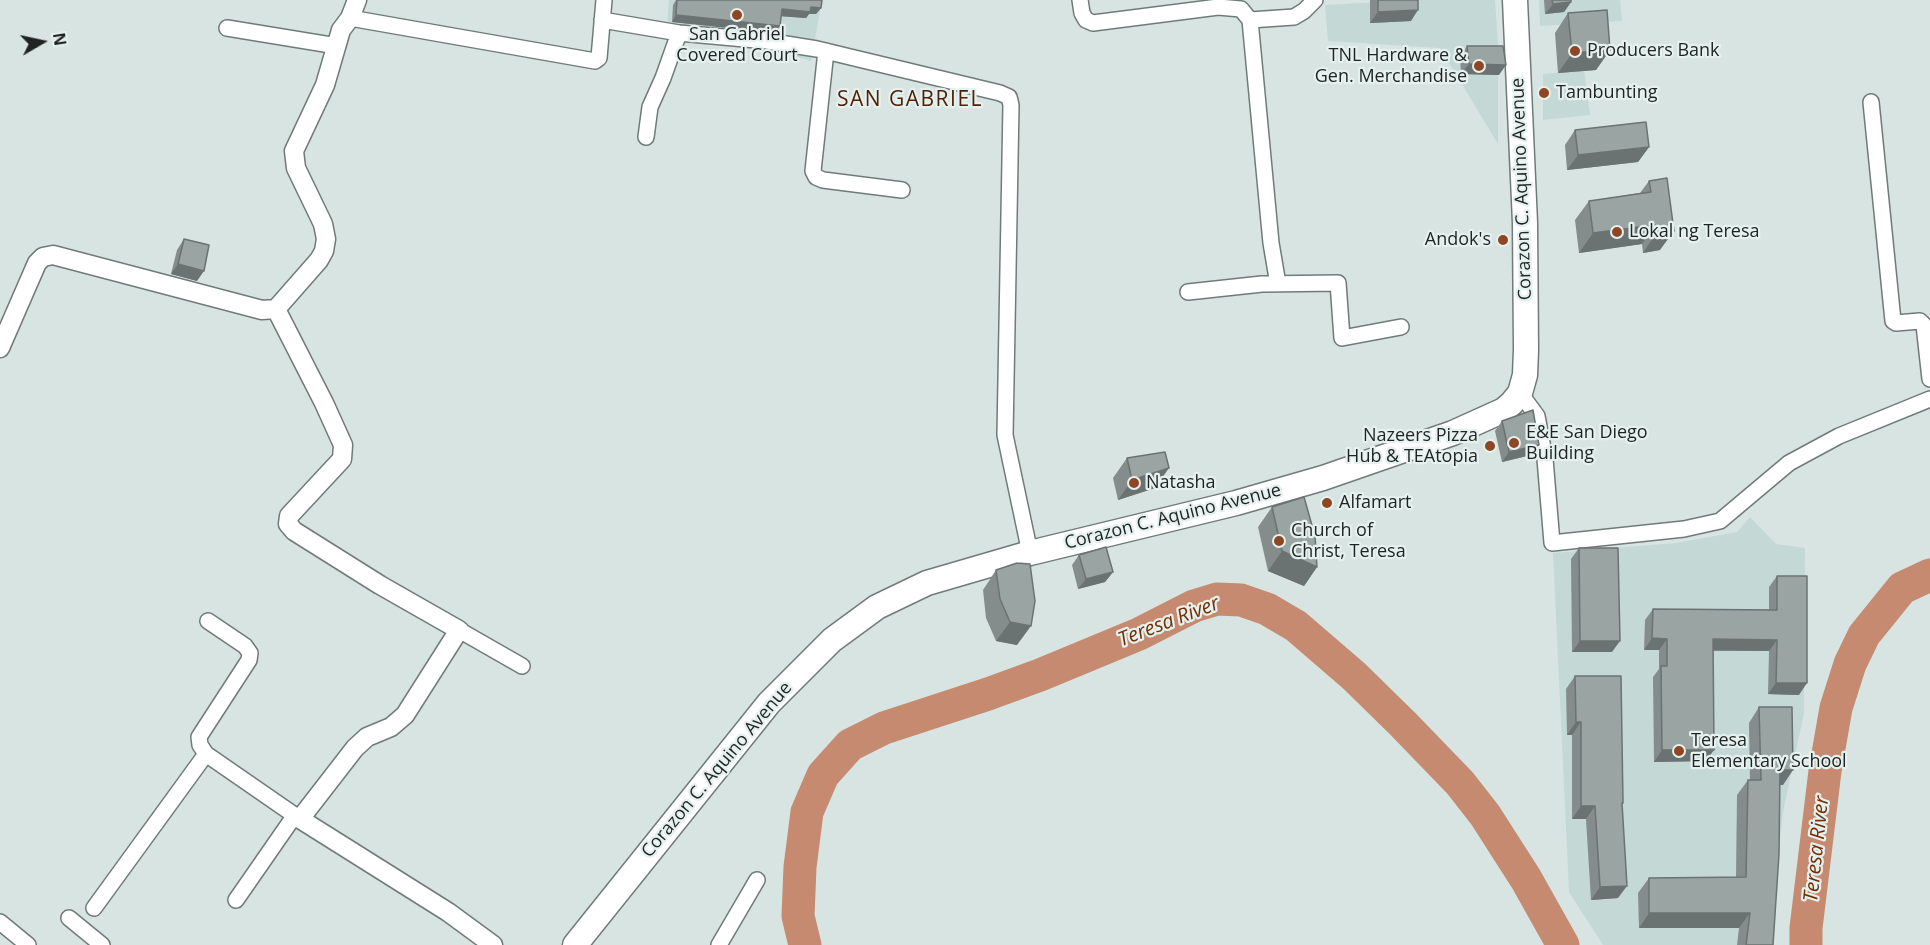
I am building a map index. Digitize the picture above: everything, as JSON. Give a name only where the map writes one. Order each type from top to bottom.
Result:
[{"type":"main road","name":"Corazon C. Aquino Avenue","points":[[575,945],[769,703],[832,640],[877,607],[927,583],[1030,553],[1236,503],[1323,478],[1453,433],[1504,410],[1520,393],[1526,350],[1525,223],[1515,0]]},
{"type":"street","points":[[0,348],[37,263],[43,257],[53,255],[262,310],[276,309],[319,260],[324,250],[326,239],[323,224],[297,168],[294,151],[325,85],[341,30],[350,18],[357,0]]},
{"type":"street","points":[[350,18],[595,61],[599,58],[604,0]]},
{"type":"street","points":[[1080,0],[1082,13],[1086,20],[1093,23],[1218,7],[1241,9],[1250,20],[1271,243],[1278,284]]},
{"type":"street","points":[[1250,20],[1294,17],[1315,0]]},
{"type":"street","points":[[602,20],[679,33],[767,41],[826,51],[1009,97],[1011,105],[1005,435],[1030,553]]},
{"type":"street","points":[[226,28],[337,46]]},
{"type":"street","points":[[646,137],[650,107],[679,33]]},
{"type":"street","points":[[826,51],[813,171],[816,177],[823,180],[902,190]]},
{"type":"street","points":[[1870,102],[1893,321],[1896,323],[1920,321],[1924,325],[1930,379]]},
{"type":"street","points":[[1188,292],[1278,284],[1338,283],[1342,338],[1401,327]]},
{"type":"street","points":[[276,309],[343,445],[342,459],[289,516],[288,524],[294,531],[380,585],[522,666]]},
{"type":"street","points":[[1520,393],[1538,416],[1545,459],[1552,543],[1684,529],[1720,521],[1789,462],[1839,436],[1930,399]]},
{"type":"street","points":[[208,621],[245,646],[250,652],[249,660],[199,737],[200,746],[206,754],[298,817],[448,912],[492,945]]},
{"type":"street","points":[[236,900],[298,817],[354,748],[367,737],[391,727],[405,715],[459,630]]},
{"type":"street","points":[[94,908],[206,754]]},
{"type":"street","points":[[719,945],[757,880]]},
{"type":"street","points":[[69,918],[102,945]]},
{"type":"street","points":[[0,922],[28,945]]},
{"type":"shaded area","points":[[669,0],[822,0],[811,61],[761,46],[666,40]]},
{"type":"shaded area","points":[[1416,0],[1495,0],[1498,44],[1498,144],[1440,48],[1328,41],[1325,5]]},
{"type":"shaded area","points":[[1539,0],[1620,0],[1622,21],[1540,26]]},
{"type":"shaded area","points":[[1584,70],[1590,115],[1543,120],[1543,74]]},
{"type":"shaded area","name":"Teresa Elementary School","points":[[1750,517],[1776,544],[1805,548],[1804,713],[1783,812],[1775,889],[1774,945],[1603,945],[1569,892],[1553,553],[1676,543],[1737,532]]},
{"type":"building","name":"San Gabriel Covered Court","points":[[677,0],[822,0],[821,8],[811,7],[810,12],[782,9],[780,26],[676,15]]},
{"type":"building","points":[[1378,0],[1418,0],[1418,10],[1378,12]]},
{"type":"building","points":[[1552,0],[1571,0],[1571,2],[1553,4]]},
{"type":"building","points":[[1607,10],[1610,50],[1572,53],[1568,13]]},
{"type":"building","points":[[1467,46],[1503,46],[1506,65],[1469,64]]},
{"type":"building","points":[[1646,122],[1649,147],[1578,155],[1575,130]]},
{"type":"building","points":[[1667,178],[1674,231],[1656,233],[1655,225],[1593,233],[1589,201],[1651,192],[1649,181]]},
{"type":"building","points":[[184,239],[209,245],[204,271],[178,264]]},
{"type":"building","points":[[1533,410],[1539,445],[1509,452],[1502,421]]},
{"type":"building","points":[[1165,452],[1169,468],[1132,480],[1127,458]]},
{"type":"building","points":[[1304,497],[1315,536],[1317,567],[1282,551],[1272,507]]},
{"type":"building","points":[[1106,547],[1113,572],[1086,579],[1079,555]]},
{"type":"building","points":[[1579,548],[1618,548],[1620,641],[1580,641]]},
{"type":"building","points":[[1017,563],[1030,564],[1035,601],[1031,626],[1010,622],[1000,599],[996,570]]},
{"type":"building","points":[[1777,576],[1807,576],[1807,683],[1776,683],[1777,640],[1713,639],[1714,750],[1662,750],[1661,666],[1667,666],[1667,639],[1652,638],[1653,609],[1777,610]]},
{"type":"building","points":[[1575,676],[1621,676],[1622,803],[1627,886],[1600,887],[1595,806],[1581,806],[1581,722],[1576,722]]},
{"type":"building","points":[[1759,707],[1792,707],[1793,770],[1780,770],[1779,854],[1773,945],[1746,945],[1750,913],[1649,913],[1649,878],[1746,877],[1748,780],[1761,780]]},
{"type":"waterway","name":"Teresa River","points":[[1806,945],[1806,928],[1825,771],[1836,708],[1850,664],[1864,635],[1902,588],[1930,575]]},
{"type":"waterway","name":"Teresa River","points":[[805,945],[798,916],[800,867],[807,812],[823,775],[850,745],[884,728],[1040,675],[1139,634],[1194,606],[1217,599],[1241,600],[1267,609],[1296,626],[1354,676],[1403,724],[1460,783],[1485,815],[1526,879],[1563,945]]},
{"type":"place","name":"San Gabriel Covered Court","points":[[737,15]]},
{"type":"place","name":"Producers Bank","points":[[1575,51]]},
{"type":"place","name":"TNL Hardware & Gen. Merchandise","points":[[1479,66]]},
{"type":"place","name":"Tambunting","points":[[1544,93]]},
{"type":"place","name":"Lokal ng Teresa","points":[[1617,232]]},
{"type":"place","name":"Andok's","points":[[1503,240]]},
{"type":"place","name":"E&E San Diego Building","points":[[1514,443]]},
{"type":"place","name":"Nazeers Pizza Hub & TEAtopia","points":[[1490,446]]},
{"type":"place","name":"Natasha","points":[[1134,483]]},
{"type":"place","name":"Alfamart","points":[[1327,503]]},
{"type":"place","name":"Church of Christ, Teresa","points":[[1279,541]]},
{"type":"place","name":"Teresa Elementary School","points":[[1679,751]]},
{"type":"district","name":"SAN GABRIEL","points":[[910,100]]}]
